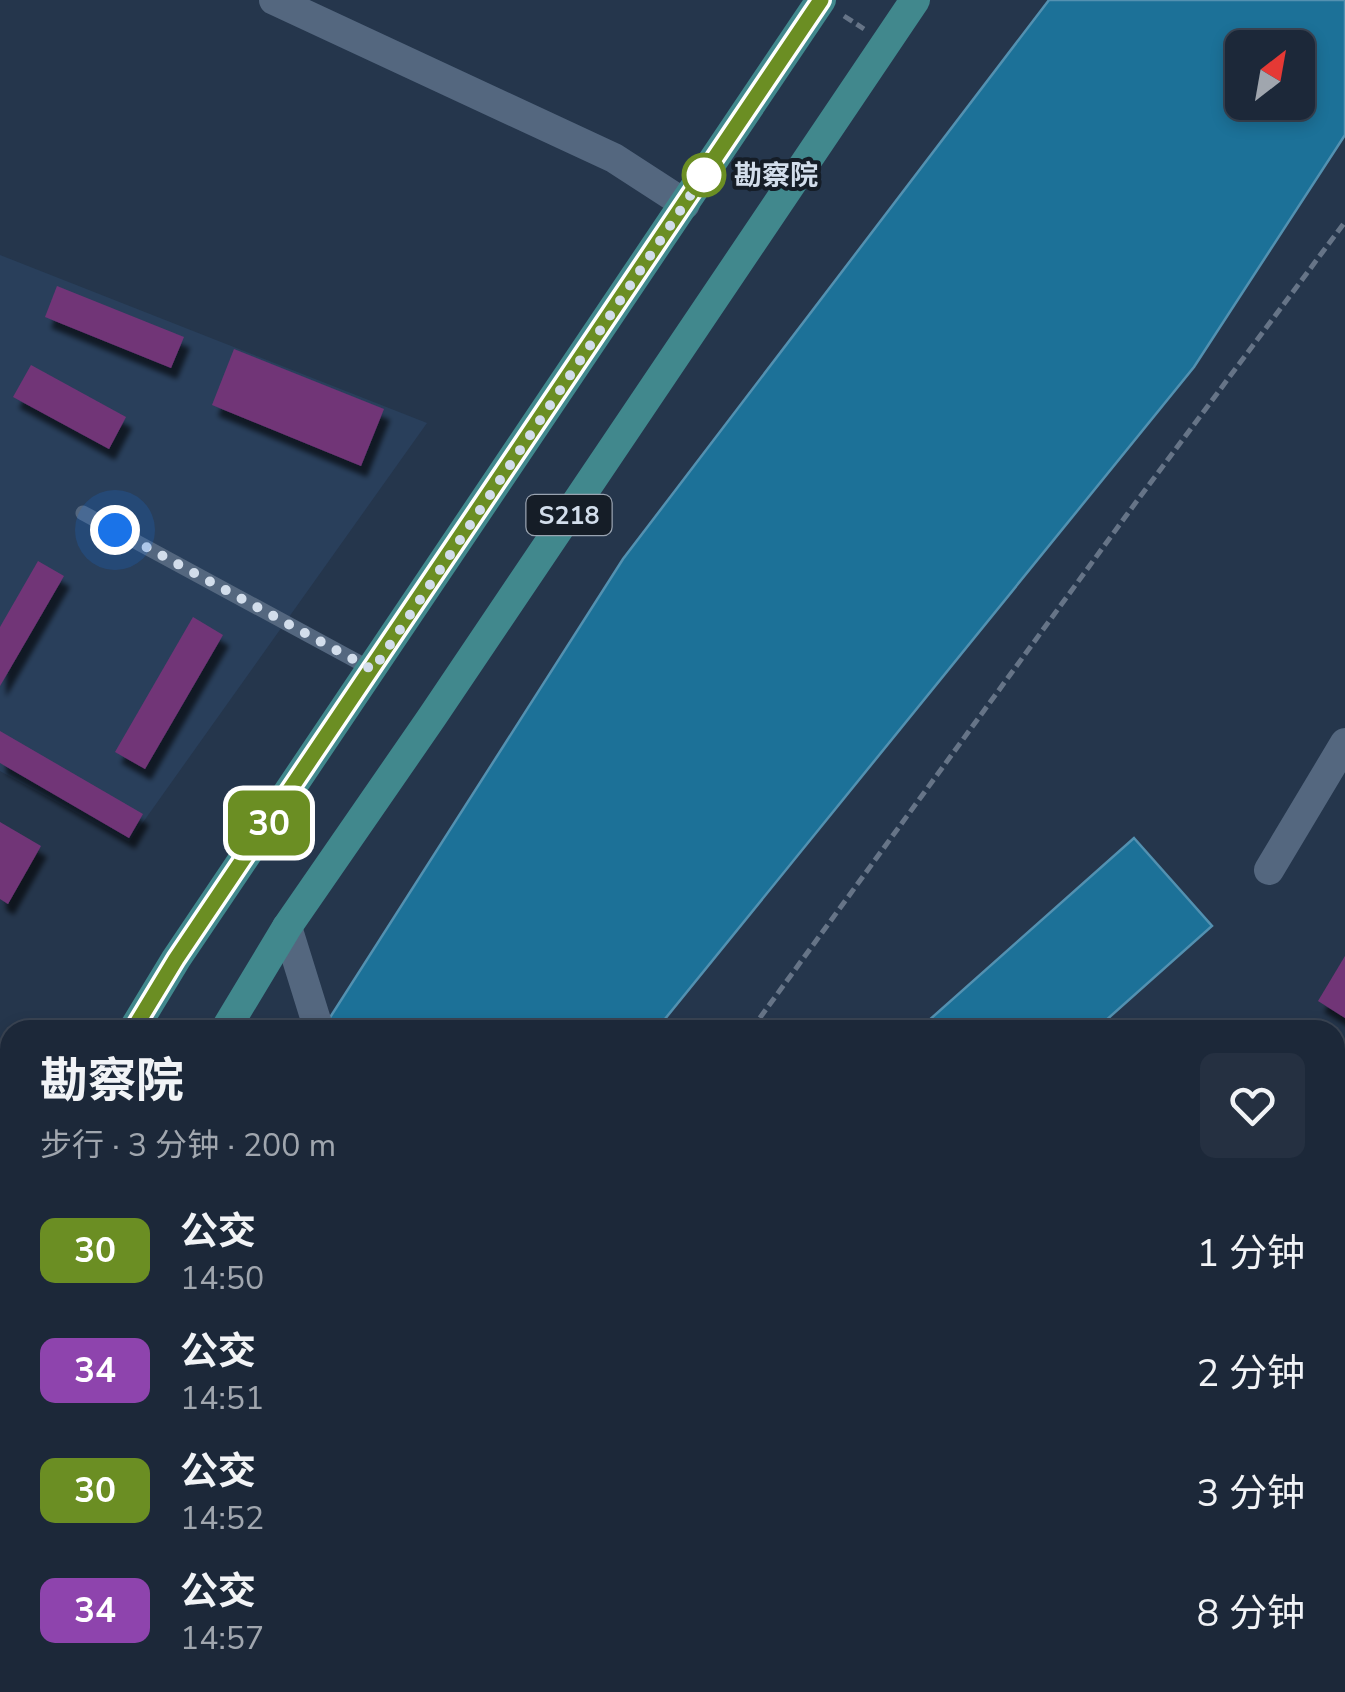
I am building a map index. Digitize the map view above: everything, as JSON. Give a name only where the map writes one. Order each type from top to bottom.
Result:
[{"type":"main road","name":"S218","points":[[231,1020],[288,927],[915,0]]},
{"type":"main road","name":"S218","points":[[140,1020],[176,959],[820,1]]},
{"type":"street","points":[[274,0],[614,158],[685,204]]},
{"type":"street","points":[[1269,870],[1345,743]]},
{"type":"street","points":[[288,927],[315,1020]]},
{"type":"lane","points":[[83,513],[373,670]]},
{"type":"path","points":[[820,1],[886,42]]},
{"type":"path","points":[[758,1020],[1345,222]]},
{"type":"shaded area","points":[[1049,0],[1345,0],[1345,135],[1194,367],[664,1020],[328,1020],[623,559]]},
{"type":"shaded area","points":[[0,255],[427,423],[129,842],[0,771]]},
{"type":"shaded area","points":[[1134,838],[1212,926],[1106,1020],[929,1020]]},
{"type":"building","points":[[57,286],[184,337],[171,368],[45,317]]},
{"type":"building","points":[[234,349],[384,409],[361,466],[212,405]]},
{"type":"building","points":[[31,365],[126,417],[109,449],[13,397]]},
{"type":"building","points":[[38,561],[64,576],[0,686],[0,627]]},
{"type":"building","points":[[193,617],[223,635],[145,769],[115,752]]},
{"type":"building","points":[[0,731],[143,814],[129,838],[0,763]]},
{"type":"building","points":[[0,822],[41,846],[8,904],[0,899]]},
{"type":"building","points":[[1345,956],[1345,1018],[1318,1001]]},
{"type":"bus line","name":"30","points":[[139,1020],[176,959],[821,0]]},
{"type":"place","name":"勘察院","points":[[704,175]]},
{"type":"route","points":[[115,530],[373,670],[704,175]]}]
